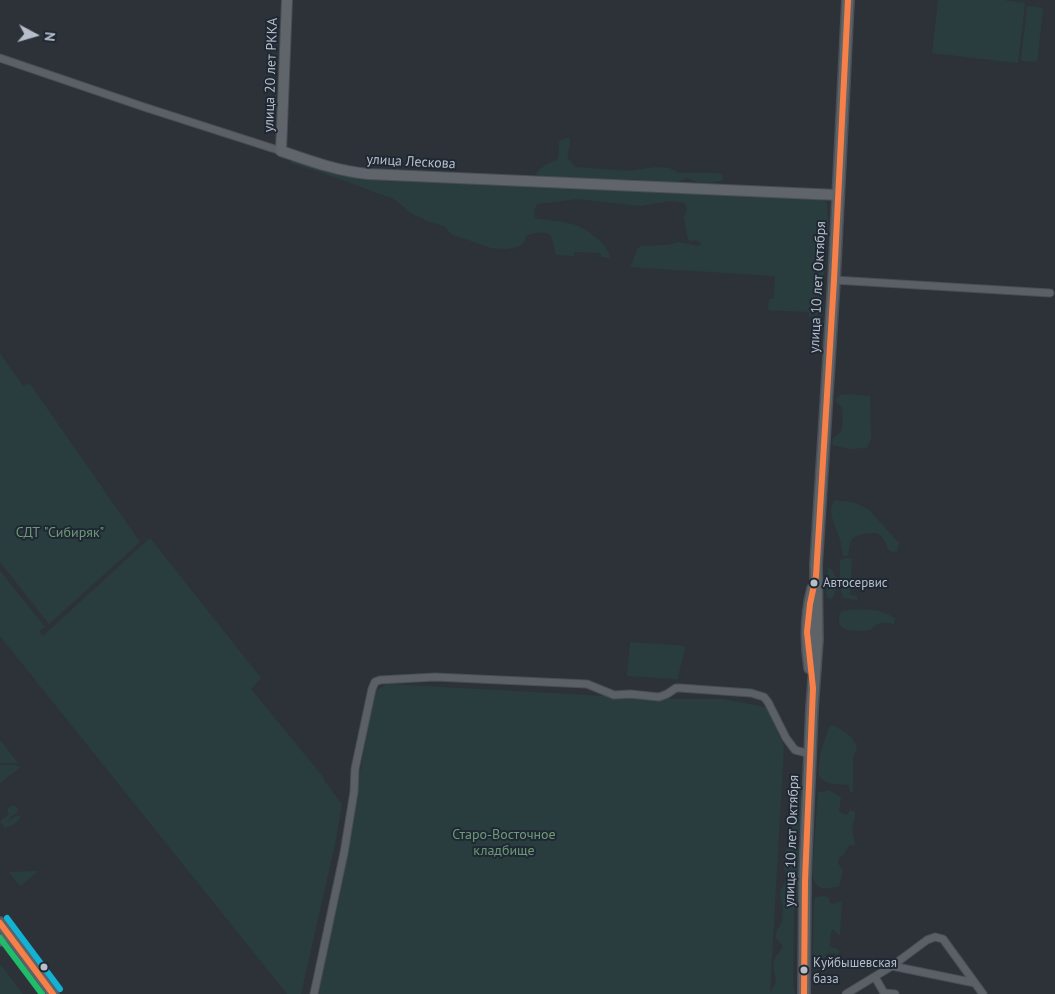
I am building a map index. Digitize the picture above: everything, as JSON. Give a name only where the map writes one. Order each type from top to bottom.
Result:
[{"type":"main road","name":"улица 20 лет РККА","points":[[281,150],[287,0]]},
{"type":"main road","name":"улица 10 лет Октября","points":[[804,994],[805,891],[814,690],[808,651],[807,624],[816,576],[834,280],[848,0]]},
{"type":"main road","name":"улица Лескова","points":[[281,150],[338,170],[368,174],[838,195]]},
{"type":"main road","points":[[0,923],[4,938],[52,994]]},
{"type":"street","name":"улица Лескова","points":[[0,58],[144,108],[281,150]]},
{"type":"street","points":[[834,280],[1050,293]]},
{"type":"street","points":[[314,994],[344,853],[354,792],[355,769],[375,682],[380,680],[435,677],[587,684],[610,694],[663,696],[676,688],[751,693],[764,698],[768,702],[786,738],[795,750],[810,754]]},
{"type":"street","points":[[846,994],[892,966],[927,940],[935,937],[943,940],[983,994]]},
{"type":"street","points":[[892,966],[975,984]]},
{"type":"street","points":[[875,977],[884,993],[895,994]]},
{"type":"green space","points":[[938,0],[1003,0],[1025,3],[1018,63],[932,53]]},
{"type":"green space","points":[[1027,6],[1043,8],[1037,62],[1021,61]]},
{"type":"green space","points":[[567,138],[570,139],[568,159],[575,167],[629,171],[656,167],[669,168],[679,173],[721,174],[723,180],[710,183],[696,182],[688,178],[675,183],[630,179],[557,179],[537,175],[536,173],[545,165],[557,160],[559,142]]},
{"type":"green space","points":[[295,159],[323,167],[816,197],[827,204],[828,222],[821,309],[818,315],[809,317],[809,312],[768,310],[769,299],[774,299],[775,276],[630,267],[640,246],[668,245],[678,242],[699,246],[701,243],[688,239],[684,217],[687,210],[685,203],[670,201],[641,206],[578,199],[537,204],[534,210],[535,218],[568,223],[582,228],[602,243],[610,258],[601,257],[600,253],[574,252],[574,256],[556,255],[551,235],[542,233],[526,236],[525,241],[520,246],[507,249],[491,248],[451,234],[444,226],[414,215],[394,199],[291,163],[291,160]]},
{"type":"green space","name":"СДТ \"Сибиряк\"","points":[[0,354],[23,386],[30,384],[140,542],[49,624],[0,562]]},
{"type":"green space","points":[[840,395],[870,396],[871,439],[867,448],[849,449],[832,445],[833,438],[841,432],[843,423],[842,407],[836,402],[836,399]]},
{"type":"green space","points":[[835,500],[855,503],[868,509],[899,543],[897,551],[889,551],[883,538],[877,533],[869,533],[854,537],[848,555],[843,556],[841,542],[831,514],[832,504]]},
{"type":"green space","points":[[150,538],[261,678],[251,689],[324,778],[342,804],[335,844],[301,994],[287,994],[0,636],[0,571],[45,627],[39,631],[43,636]]},
{"type":"green space","points":[[852,559],[850,595],[857,596],[857,600],[843,598],[840,587],[840,561]]},
{"type":"green space","points":[[828,568],[831,569],[836,580],[832,599],[826,597]]},
{"type":"green space","points":[[847,610],[879,611],[895,619],[894,624],[880,623],[870,630],[847,630],[840,624],[839,619],[841,612]]},
{"type":"green space","points":[[630,642],[685,646],[678,679],[627,676]]},
{"type":"green space","name":"Старо-Восточное кладбище","points":[[387,684],[659,699],[723,699],[766,707],[784,746],[770,992],[776,979],[773,966],[783,946],[776,938],[776,934],[782,922],[783,909],[780,892],[786,879],[783,861],[787,847],[795,845],[800,848],[798,895],[794,911],[793,985],[795,994],[319,994],[375,691]]},
{"type":"green space","points":[[831,725],[849,736],[857,747],[853,758],[853,792],[850,792],[849,785],[829,783],[819,776],[822,750]]},
{"type":"green space","points":[[0,740],[18,763],[0,763]]},
{"type":"green space","points":[[0,765],[15,765],[21,767],[0,783]]},
{"type":"green space","points":[[829,790],[841,798],[839,811],[845,815],[850,810],[855,812],[852,827],[855,845],[848,846],[845,853],[839,858],[838,863],[843,871],[839,886],[822,888],[816,884],[812,874],[818,792]]},
{"type":"green space","points":[[798,793],[803,798],[801,825],[798,836],[791,836],[787,832],[793,822],[796,795]]},
{"type":"green space","points":[[16,806],[18,810],[17,813],[10,816],[11,818],[7,822],[16,816],[20,816],[20,818],[16,823],[5,828],[3,826],[5,823],[2,825],[0,821],[9,815],[7,809]]},
{"type":"green space","points":[[38,871],[20,886],[9,872]]},
{"type":"green space","points":[[815,897],[829,897],[832,904],[842,901],[840,934],[838,935],[833,929],[830,940],[830,947],[838,949],[839,952],[838,954],[827,953],[824,959],[819,959],[814,956],[813,951],[814,900]]},
{"type":"green space","points":[[0,964],[23,994],[0,994]]},
{"type":"transit line","points":[[804,994],[805,881],[813,688],[807,632],[816,576],[834,280],[848,0]]},
{"type":"transit line","points":[[7,918],[60,989]]},
{"type":"transit line","points":[[0,923],[53,994]]},
{"type":"transit line","points":[[0,938],[42,994]]},
{"type":"place","name":"Автосервис","points":[[814,583]]},
{"type":"place","name":"Куйбышевская база","points":[[804,970]]}]
